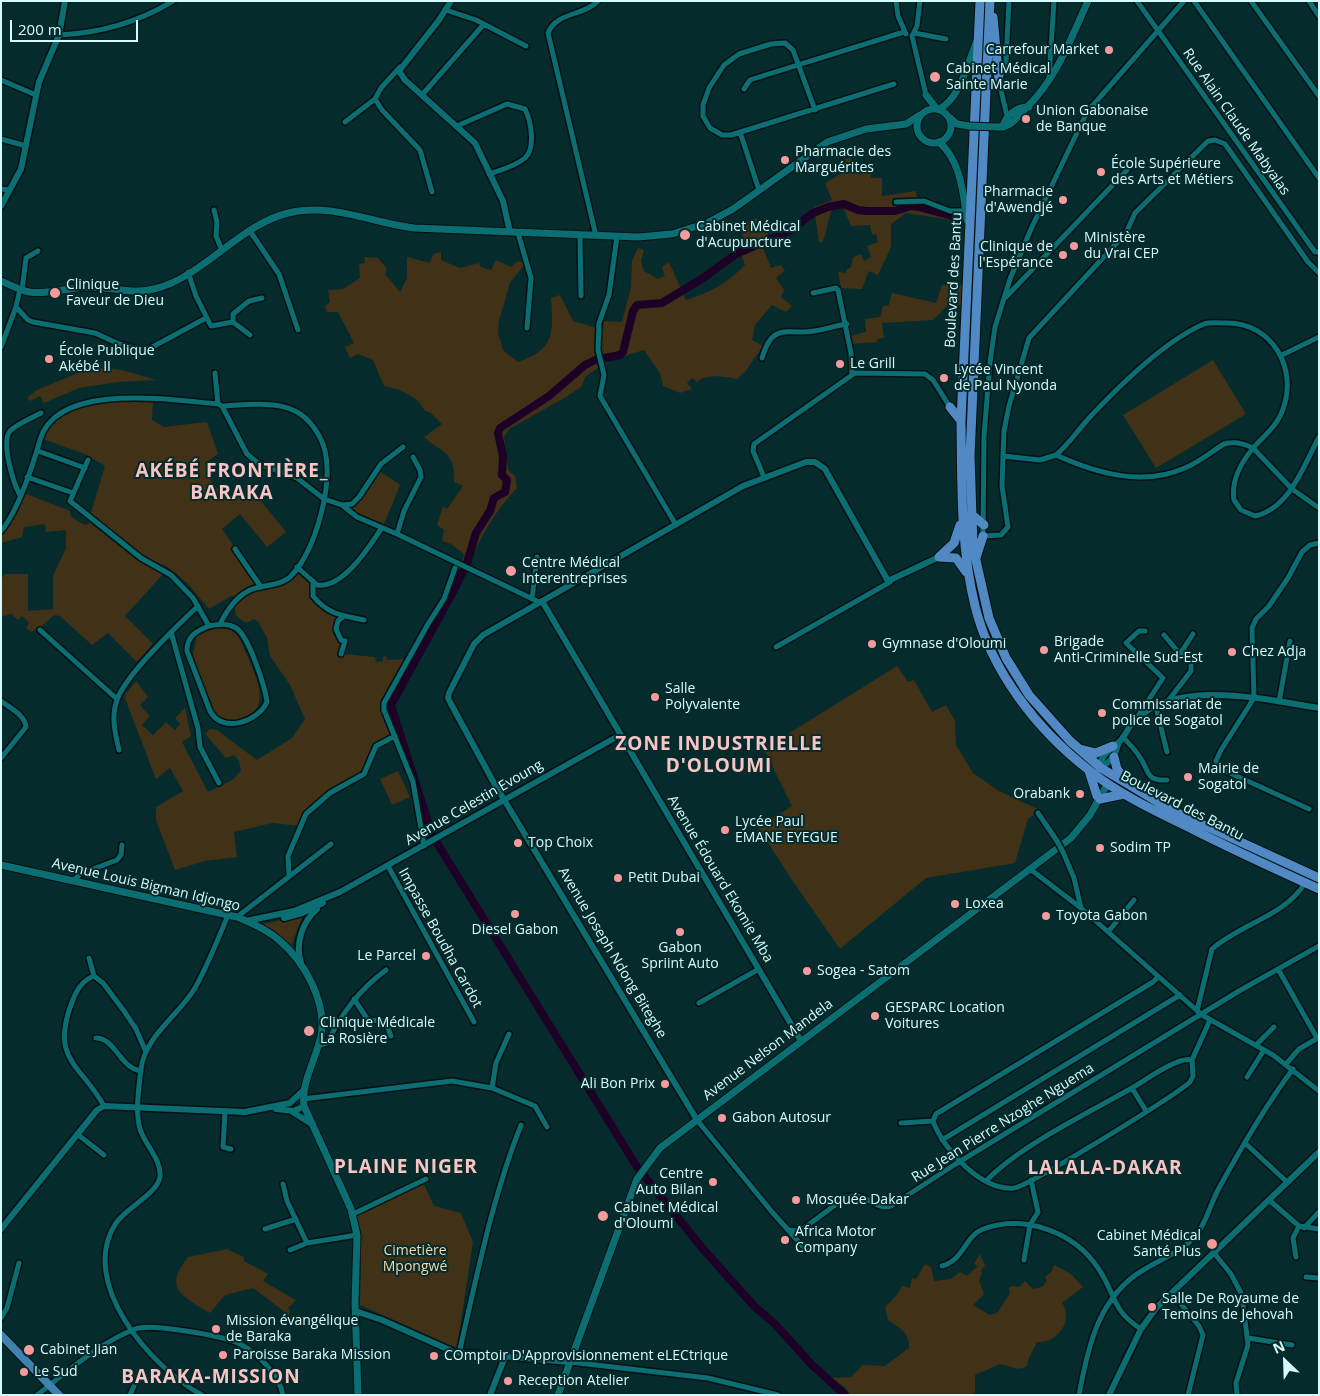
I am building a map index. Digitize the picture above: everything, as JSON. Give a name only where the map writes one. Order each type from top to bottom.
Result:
[{"type":"highway","name":"Boulevard des Bantu","points":[[980,1],[961,421],[962,520],[969,577],[975,606],[986,639],[1009,683],[1048,732],[1089,771],[1106,782],[1319,878]]},
{"type":"highway","name":"Boulevard des Bantu","points":[[990,3],[973,371],[971,514],[975,560],[988,618],[1006,658],[1029,695],[1079,749],[1127,790],[1192,829],[1319,889]]},
{"type":"highway","points":[[990,3],[1002,62],[999,82]]},
{"type":"highway","points":[[950,407],[956,408],[962,403]]},
{"type":"highway","points":[[950,407],[961,421]]},
{"type":"highway","points":[[971,514],[984,525]]},
{"type":"highway","points":[[939,557],[954,543],[962,520]]},
{"type":"highway","points":[[975,560],[983,536]]},
{"type":"highway","points":[[939,557],[956,558],[969,577]]},
{"type":"highway","points":[[1079,749],[1096,753],[1118,742]]},
{"type":"highway","points":[[1089,771],[1098,799],[1127,790],[1117,769],[1114,757]]},
{"type":"main road","points":[[926,95],[938,109],[966,126],[1001,127],[1013,124],[1049,81],[1088,1]]},
{"type":"main road","points":[[1,281],[21,290],[38,292],[88,287],[144,291],[167,284],[274,217],[314,209],[339,212],[401,226],[518,233],[659,236],[696,228],[720,217],[827,142],[866,129],[902,125],[922,113],[948,104],[956,92],[977,41]]},
{"type":"main road","points":[[919,134],[917,124],[922,113],[926,95]]},
{"type":"main road","points":[[1001,127],[1010,115],[1024,106],[1029,106]]},
{"type":"main road","points":[[949,134],[950,118]]},
{"type":"main road","points":[[902,125],[930,142],[939,142],[949,134],[966,126]]},
{"type":"main road","points":[[939,142],[954,162],[966,211],[969,234]]},
{"type":"main road","name":"Avenue Nelson Mandela","points":[[558,1395],[637,1179],[646,1164],[660,1148],[1071,838],[1084,824],[1106,782]]},
{"type":"main road","name":"Avenue Louis Bigman Idjongo","points":[[1,865],[236,917],[280,940],[301,964],[320,1008],[322,1025],[319,1045],[304,1089],[303,1103],[310,1123],[353,1214],[357,1235],[355,1311],[358,1395]]},
{"type":"main road","points":[[1,1336],[59,1395]]},
{"type":"street","points":[[1,206],[21,169],[42,71],[60,35],[65,1]]},
{"type":"street","points":[[60,35],[82,34],[116,27],[149,14],[172,1]]},
{"type":"street","points":[[345,122],[375,99],[381,88],[446,10],[451,1]]},
{"type":"street","points":[[596,236],[548,33],[551,25],[558,20],[598,1]]},
{"type":"street","points":[[896,1],[898,16],[904,32]]},
{"type":"street","points":[[920,1],[913,34],[926,95]]},
{"type":"street","points":[[1002,62],[1009,1]]},
{"type":"street","points":[[1049,81],[1054,1]]},
{"type":"street","name":"Rue Alain Claude Mabyalas","points":[[1137,1],[1299,229],[1316,252],[1319,252]]},
{"type":"street","points":[[1184,1],[1087,112],[1010,279],[993,341],[985,416],[983,536],[1001,535],[1008,527],[1002,486],[1004,431],[1009,406],[1029,338],[1126,233],[1135,213],[1208,141],[1215,140],[1225,144],[1308,262],[1319,273]]},
{"type":"street","points":[[1194,1],[1319,178]]},
{"type":"street","points":[[1251,1],[1319,96]]},
{"type":"street","points":[[1309,1],[1319,16]]},
{"type":"street","points":[[446,10],[459,13],[484,24],[526,46]]},
{"type":"street","points":[[422,95],[484,24]]},
{"type":"street","points":[[744,89],[750,80],[904,32],[946,39]]},
{"type":"street","points":[[815,110],[791,47],[781,42],[760,46],[739,54],[724,65],[706,95],[703,116],[710,128],[722,134],[740,132],[815,110],[894,84]]},
{"type":"street","points":[[400,66],[400,75],[475,143],[506,210],[510,232]]},
{"type":"street","points":[[1,80],[36,95]]},
{"type":"street","points":[[999,82],[1003,101],[1010,115],[1015,118],[1013,124]]},
{"type":"street","points":[[375,99],[382,110],[420,150],[432,192]]},
{"type":"street","points":[[457,126],[507,104],[525,109],[531,130],[529,151],[526,157],[489,174]]},
{"type":"street","points":[[740,132],[759,190]]},
{"type":"street","points":[[1,139],[26,146]]},
{"type":"street","points":[[1003,300],[1128,169]]},
{"type":"street","points":[[1,189],[9,190]]},
{"type":"street","points":[[896,202],[924,201],[950,211],[966,211]]},
{"type":"street","points":[[214,210],[217,222],[216,236],[222,250]]},
{"type":"street","points":[[250,232],[279,274],[298,330]]},
{"type":"street","points":[[518,233],[531,278],[527,328]]},
{"type":"street","points":[[580,235],[581,296]]},
{"type":"street","points":[[617,236],[609,295],[599,323],[598,350],[604,375],[600,396],[676,525]]},
{"type":"street","points":[[1,347],[21,290],[26,258],[38,251]]},
{"type":"street","points":[[188,272],[196,296],[211,326],[233,322],[250,335]]},
{"type":"street","points":[[1010,279],[1013,282],[1020,283]]},
{"type":"street","points":[[813,294],[837,289],[847,324],[852,353],[852,375]]},
{"type":"street","points":[[233,322],[233,314],[240,307],[262,298]]},
{"type":"street","points":[[16,307],[28,320],[33,322],[95,333],[119,344],[146,351],[206,318]]},
{"type":"street","points":[[1003,456],[1040,460],[1056,455],[1128,381],[1168,347],[1206,323],[1244,324],[1266,336],[1282,355],[1288,377],[1288,392],[1283,409],[1270,430],[1241,464],[1234,483],[1234,500],[1242,510],[1251,515],[1260,515],[1278,503],[1292,489],[1319,438]]},
{"type":"street","points":[[762,358],[768,342],[781,332],[790,330],[804,332],[847,324]]},
{"type":"street","points":[[1282,355],[1319,337]]},
{"type":"street","points":[[764,477],[752,451],[754,444],[852,375],[863,372],[925,374],[933,380],[950,407]]},
{"type":"street","points":[[215,373],[220,405],[251,458],[263,467],[297,478],[324,499],[342,505],[357,517],[381,529],[442,553],[458,567],[468,569],[532,599],[540,601],[764,477],[810,461],[821,465],[890,582]]},
{"type":"street","points":[[1,531],[10,518],[38,451],[40,438],[51,420],[66,409],[81,403],[128,398],[220,405],[274,405],[304,416],[316,430],[325,449],[324,499],[311,544],[290,577],[271,586],[261,586],[236,598],[220,624]]},
{"type":"street","points":[[20,495],[10,468],[8,436],[20,424],[41,413]]},
{"type":"street","points":[[1056,455],[1088,469],[1138,478],[1164,476],[1185,468],[1224,444],[1231,442],[1253,448],[1292,489],[1319,508]]},
{"type":"street","points":[[342,505],[352,504],[359,497],[381,464],[402,446]]},
{"type":"street","points":[[38,451],[85,468]]},
{"type":"street","points":[[397,534],[404,511],[420,477],[420,470],[413,457]]},
{"type":"street","points":[[88,460],[70,501],[86,516],[140,558],[171,575],[198,606],[210,626]]},
{"type":"street","points":[[28,477],[73,493]]},
{"type":"street","points":[[297,567],[322,586],[338,578],[363,556],[381,529]]},
{"type":"street","points":[[1309,809],[1233,776],[1216,765],[1217,756],[1254,698],[1252,628],[1256,618],[1269,606],[1288,578],[1302,552],[1310,546],[1319,543]]},
{"type":"street","points":[[235,548],[261,586]]},
{"type":"street","points":[[776,647],[890,582],[939,557]]},
{"type":"street","points":[[532,599],[537,558]]},
{"type":"street","points":[[427,844],[413,782],[384,710],[384,703],[444,599],[458,567]]},
{"type":"street","points":[[313,581],[312,591],[319,603],[336,615],[364,620]]},
{"type":"street","name":"Avenue Édouard Ekomie Mba","points":[[540,601],[801,1041]]},
{"type":"street","name":"Avenue Joseph Ndong Biteghe","points":[[540,601],[477,640],[448,698],[505,800],[697,1120]]},
{"type":"street","points":[[119,750],[114,731],[117,699],[134,675],[171,632],[198,606]]},
{"type":"street","points":[[341,654],[345,640],[341,640],[336,629],[338,621],[345,616]]},
{"type":"street","points":[[220,624],[235,628],[243,636],[267,702],[261,713],[245,721],[230,724],[220,723],[213,717],[187,651],[187,643],[190,637],[198,630],[210,626],[220,624]]},
{"type":"street","points":[[40,630],[117,699]]},
{"type":"street","points":[[1118,742],[1114,757],[1106,764],[1101,763],[1103,757],[1118,742],[1163,678],[1126,643],[1139,631],[1145,631]]},
{"type":"street","points":[[171,632],[198,728],[200,747],[219,783]]},
{"type":"street","points":[[1180,654],[1193,634]]},
{"type":"street","points":[[1164,635],[1192,667],[1168,701]]},
{"type":"street","points":[[1279,702],[1290,641]]},
{"type":"street","points":[[1136,718],[1168,701],[1201,697],[1238,696],[1319,708]]},
{"type":"street","points":[[1,702],[19,714],[26,727],[1,758]]},
{"type":"street","points":[[1156,707],[1167,752]]},
{"type":"street","name":"Avenue Celestin Evoung","points":[[340,892],[620,734]]},
{"type":"street","points":[[289,875],[288,856],[306,814],[330,793],[364,774],[376,746],[395,736]]},
{"type":"street","points":[[1118,742],[1139,756],[1149,776],[1156,781],[1167,780]]},
{"type":"street","points":[[1038,813],[1063,852],[1076,887],[1081,908]]},
{"type":"street","points":[[236,917],[331,844]]},
{"type":"street","points":[[73,881],[80,874],[118,860],[121,855],[122,845]]},
{"type":"street","name":"Impasse Boudha Cardot","points":[[388,866],[474,1022]]},
{"type":"street","points":[[1030,868],[1081,908],[1202,1015],[1286,1064],[1319,1092]]},
{"type":"street","points":[[1197,1011],[1212,949],[1288,902],[1300,892],[1305,883]]},
{"type":"street","points":[[250,923],[308,911],[340,892]]},
{"type":"street","points":[[250,923],[283,914],[340,892]]},
{"type":"street","points":[[1108,932],[1134,900]]},
{"type":"street","points":[[301,964],[298,946],[302,930],[309,917],[325,902]]},
{"type":"street","points":[[295,957],[294,949],[297,932],[314,903]]},
{"type":"street","points":[[202,1395],[169,1374],[131,1331],[106,1273],[105,1250],[108,1236],[118,1220],[152,1190],[159,1180],[157,1162],[139,1127],[141,1071],[146,1052],[195,987],[228,915]]},
{"type":"street","name":"Rue Jean Pierre Nzoghe Nguema","points":[[788,1230],[800,1231],[846,1197],[854,1195],[864,1196],[881,1207],[891,1206],[959,1162],[1202,1015],[1238,991],[1319,946]]},
{"type":"street","points":[[89,958],[94,976],[102,983],[132,1022],[146,1052]]},
{"type":"street","points":[[699,1003],[759,969]]},
{"type":"street","points":[[1278,969],[1318,1038],[1299,1049],[1286,1064]]},
{"type":"street","points":[[319,1045],[327,1043],[354,999],[386,970]]},
{"type":"street","points":[[94,976],[82,984],[74,996],[65,1023],[64,1043],[73,1066],[104,1106]]},
{"type":"street","points":[[1158,976],[1153,982],[969,1092],[936,1114],[933,1121],[942,1140],[959,1162],[987,1180],[1003,1187],[1015,1188],[1031,1180],[1190,1082],[1193,1076],[1192,1060],[1210,1020]]},
{"type":"street","points":[[942,1140],[1180,995]]},
{"type":"street","points":[[354,999],[368,1020],[385,1022],[391,1036]]},
{"type":"street","points":[[1256,1045],[1274,1027]]},
{"type":"street","points":[[492,1088],[496,1063],[510,1034]]},
{"type":"street","points":[[96,1038],[105,1040],[130,1068],[141,1071]]},
{"type":"street","points":[[1247,1077],[1264,1050]]},
{"type":"street","points":[[987,1180],[1023,1152],[1174,1063],[1185,1058],[1192,1060]]},
{"type":"street","points":[[1079,1395],[1087,1351],[1093,1333],[1112,1297],[1129,1280],[1178,1250],[1196,1235],[1217,1191],[1245,1142],[1292,1069]]},
{"type":"street","points":[[1,1230],[77,1134],[97,1110],[104,1106],[225,1112],[286,1107],[452,1081],[492,1088],[535,1106],[547,1128]]},
{"type":"street","points":[[1132,1088],[1146,1110]]},
{"type":"street","points":[[286,1107],[304,1089]]},
{"type":"street","points":[[286,1107],[310,1123]]},
{"type":"street","points":[[225,1112],[221,1141],[222,1147],[231,1150]]},
{"type":"street","points":[[697,1120],[806,1250]]},
{"type":"street","points":[[901,1123],[933,1121]]},
{"type":"street","points":[[459,1353],[507,1159],[521,1125]]},
{"type":"street","points":[[77,1134],[104,1155]]},
{"type":"street","points":[[1245,1142],[1287,1182]]},
{"type":"street","points":[[1109,1395],[1142,1329],[1157,1307],[1319,1152]]},
{"type":"street","points":[[353,1214],[426,1179]]},
{"type":"street","points":[[1024,1260],[1030,1225],[1038,1212],[1031,1180]]},
{"type":"street","points":[[283,1184],[287,1201],[307,1243]]},
{"type":"street","points":[[1269,1200],[1302,1227],[1319,1228]]},
{"type":"street","points":[[1296,1257],[1293,1238],[1319,1212]]},
{"type":"street","points":[[265,1228],[296,1219]]},
{"type":"street","points":[[942,1266],[955,1260],[982,1229],[1030,1225],[1047,1229],[1080,1246],[1098,1268],[1123,1316],[1142,1329]]},
{"type":"street","points":[[290,1250],[307,1243],[357,1235]]},
{"type":"street","points":[[1214,1254],[1231,1274],[1240,1290],[1248,1338],[1236,1383],[1236,1395]]},
{"type":"street","points":[[1,1318],[7,1308],[19,1263]]},
{"type":"street","points":[[1306,1277],[1319,1278]]},
{"type":"street","points":[[1172,1292],[1199,1326],[1203,1335],[1188,1395]]},
{"type":"street","points":[[355,1311],[361,1311],[459,1353],[570,1362],[708,1378],[778,1395]]},
{"type":"street","points":[[37,1395],[49,1384],[110,1342],[143,1327],[163,1327],[225,1338],[239,1343],[275,1375],[282,1395]]},
{"type":"street","points":[[1248,1338],[1292,1345]]},
{"type":"street","points":[[490,1395],[505,1356]]},
{"type":"street","points":[[130,1395],[134,1386]]},
{"type":"green space","points":[[851,158],[853,165],[866,164],[866,167],[870,167],[871,178],[882,178],[882,196],[916,191],[917,197],[933,199],[936,208],[963,210],[965,222],[906,213],[891,224],[891,247],[878,275],[869,271],[862,289],[841,288],[838,272],[846,273],[846,270],[851,267],[853,257],[861,254],[864,261],[871,257],[867,246],[878,242],[876,234],[872,235],[870,225],[851,226],[843,207],[832,210],[824,238],[822,242],[819,242],[814,207],[832,200],[825,183],[844,172],[842,160]]},
{"type":"green space","points":[[756,218],[768,234],[761,243],[771,268],[781,265],[785,271],[776,278],[784,290],[781,297],[792,306],[786,312],[772,305],[755,325],[752,340],[763,346],[745,372],[737,379],[706,377],[697,382],[692,378],[687,383],[692,389],[680,393],[663,386],[660,373],[644,350],[608,361],[585,377],[582,386],[566,397],[509,429],[504,437],[508,470],[515,476],[517,488],[489,525],[469,566],[462,563],[464,554],[451,544],[442,541],[444,530],[437,525],[443,506],[447,509],[463,486],[454,482],[453,465],[447,455],[424,437],[442,424],[431,413],[424,410],[422,405],[413,397],[384,386],[373,360],[358,354],[350,358],[345,347],[354,343],[338,312],[327,312],[325,306],[330,302],[328,290],[343,289],[360,278],[359,264],[365,263],[364,257],[378,258],[387,269],[385,274],[400,292],[407,278],[407,257],[430,263],[433,254],[441,252],[441,260],[460,268],[479,263],[481,267],[491,270],[496,260],[511,267],[518,261],[523,262],[524,265],[510,283],[499,321],[498,332],[503,350],[518,362],[539,351],[550,338],[552,321],[551,298],[560,295],[573,321],[603,330],[604,321],[622,322],[631,287],[632,261],[638,248],[644,250],[641,261],[644,271],[658,279],[665,276],[662,267],[669,262],[686,300],[718,287],[745,265],[738,244],[742,241],[743,233],[739,226]]},
{"type":"green space","points":[[942,285],[963,285],[961,305],[948,305],[933,320],[882,323],[884,338],[877,339],[877,342],[851,344],[850,336],[866,332],[865,319],[880,317],[883,306],[889,305],[892,293],[936,303]]},
{"type":"green space","points":[[1213,360],[1246,414],[1156,468],[1123,415]]},
{"type":"green space","points":[[92,367],[122,370],[156,380],[118,382],[79,388],[44,403],[40,396],[30,401],[27,398],[37,390]]},
{"type":"green space","points":[[114,399],[153,401],[152,420],[164,427],[207,422],[218,454],[205,463],[211,481],[227,500],[253,491],[286,532],[267,547],[240,514],[222,529],[261,586],[290,577],[297,567],[313,581],[314,594],[318,599],[327,607],[345,616],[340,619],[337,633],[345,641],[341,654],[375,657],[376,662],[383,661],[383,657],[386,656],[387,660],[409,659],[384,703],[395,736],[376,746],[364,774],[330,793],[306,814],[300,826],[272,823],[234,832],[237,857],[205,861],[175,870],[156,820],[156,807],[183,791],[170,768],[156,779],[124,696],[136,681],[148,697],[140,705],[150,716],[142,725],[153,735],[166,722],[175,730],[180,724],[175,718],[185,708],[191,736],[182,742],[208,792],[234,779],[241,770],[239,761],[234,755],[226,758],[205,734],[210,729],[217,730],[257,760],[292,738],[305,719],[290,685],[270,656],[267,638],[259,623],[254,619],[246,623],[236,616],[233,595],[209,609],[187,583],[168,567],[142,557],[90,516],[105,466],[85,454],[40,438],[51,421],[66,409]]},
{"type":"green space","points":[[377,469],[400,485],[382,529],[342,505],[352,504]]},
{"type":"green space","points":[[24,493],[70,511],[71,517],[85,525],[90,523],[138,561],[163,574],[125,616],[153,644],[137,662],[108,633],[92,645],[60,616],[54,615],[42,626],[31,632],[26,628],[29,623],[22,616],[18,620],[11,614],[1,617],[1,579],[5,574],[28,574],[28,611],[53,609],[53,576],[66,548],[66,530],[46,532],[45,524],[24,527],[22,537],[1,543],[7,526]]},
{"type":"green space","points":[[219,627],[231,630],[240,639],[258,685],[260,697],[258,707],[251,715],[239,720],[226,720],[215,713],[205,693],[192,656],[197,637]]},
{"type":"green space","points":[[897,666],[908,682],[914,680],[932,712],[946,705],[955,721],[956,745],[973,773],[999,791],[1040,810],[1028,819],[1015,863],[926,878],[840,949],[758,827],[792,806],[764,749]]},
{"type":"green space","points":[[398,771],[410,797],[392,805],[380,779]]},
{"type":"green space","points":[[303,915],[291,946],[264,925],[264,924]]},
{"type":"green space","name":"Cimetière Mpongwé","points":[[423,1182],[434,1206],[461,1213],[473,1242],[457,1348],[360,1305],[361,1242],[356,1214]]},
{"type":"green space","points":[[227,1249],[244,1257],[244,1261],[268,1274],[263,1281],[296,1300],[288,1308],[290,1310],[289,1315],[253,1288],[225,1295],[210,1313],[185,1297],[177,1285],[177,1277],[180,1268],[188,1257]]},
{"type":"green space","points":[[980,1254],[985,1265],[979,1280],[984,1294],[973,1305],[990,1315],[998,1312],[1010,1293],[1009,1288],[1012,1286],[1019,1287],[1025,1281],[1033,1289],[1042,1287],[1047,1281],[1045,1277],[1052,1271],[1054,1265],[1071,1274],[1083,1287],[1062,1303],[1066,1317],[1062,1330],[1051,1339],[1037,1342],[1027,1366],[1017,1369],[1000,1364],[975,1375],[975,1393],[968,1395],[850,1395],[846,1388],[832,1378],[851,1377],[863,1365],[885,1366],[909,1348],[906,1334],[888,1320],[885,1307],[897,1295],[902,1286],[910,1288],[912,1278],[916,1279],[925,1264],[931,1267],[934,1281],[951,1279],[960,1272],[967,1276],[978,1266],[974,1264]]},
{"type":"waterway","points":[[845,1395],[811,1364],[775,1324],[754,1306],[703,1249],[637,1167],[432,835],[391,705],[454,590],[467,563],[476,533],[490,511],[494,498],[505,492],[507,480],[502,475],[503,456],[498,433],[500,428],[549,396],[585,365],[595,360],[620,355],[623,352],[633,311],[637,305],[662,303],[703,278],[736,254],[791,230],[813,213],[828,207],[844,204],[858,210],[895,211],[911,206],[959,218]]},
{"type":"place","name":"Carrefour Market","points":[[1109,50]]},
{"type":"place","name":"Cabinet Médical Sainte Marie","points":[[935,77]]},
{"type":"place","name":"Union Gabonaise de Banque","points":[[1026,119]]},
{"type":"place","name":"Pharmacie des Marguérites","points":[[785,160]]},
{"type":"place","name":"École Supérieure des Arts et Métiers","points":[[1101,172]]},
{"type":"place","name":"Pharmacie d'Awendjé","points":[[1063,200]]},
{"type":"place","name":"Cabinet Médical d'Acupuncture","points":[[685,235]]},
{"type":"place","name":"Ministère du Vrai CEP","points":[[1074,246]]},
{"type":"place","name":"Clinique de l'Espérance","points":[[1063,255]]},
{"type":"place","name":"Clinique Faveur de Dieu","points":[[55,293]]},
{"type":"place","name":"École Publique Akébé II","points":[[49,359]]},
{"type":"place","name":"Le Grill","points":[[840,364]]},
{"type":"place","name":"Lycée Vincent de Paul Nyonda","points":[[944,378]]},
{"type":"place","name":"Centre Médical Interentreprises","points":[[511,571]]},
{"type":"place","name":"Gymnase d'Oloumi","points":[[872,644]]},
{"type":"place","name":"Brigade Anti-Criminelle Sud-Est","points":[[1044,650]]},
{"type":"place","name":"Chez Adja","points":[[1232,652]]},
{"type":"place","name":"Salle Polyvalente","points":[[655,697]]},
{"type":"place","name":"Commissariat de police de Sogatol","points":[[1102,713]]},
{"type":"place","name":"Mairie de Sogatol","points":[[1188,777]]},
{"type":"place","name":"Orabank","points":[[1080,794]]},
{"type":"place","name":"Lycée Paul EMANE EYEGUE","points":[[725,830]]},
{"type":"place","name":"Top Choix","points":[[518,843]]},
{"type":"place","name":"Sodim TP","points":[[1100,848]]},
{"type":"place","name":"Petit Dubai","points":[[618,878]]},
{"type":"place","name":"Loxea","points":[[955,904]]},
{"type":"place","name":"Diesel Gabon","points":[[515,914]]},
{"type":"place","name":"Toyota Gabon","points":[[1046,916]]},
{"type":"place","name":"Gabon Spriint Auto","points":[[680,932]]},
{"type":"place","name":"Le Parcel","points":[[426,956]]},
{"type":"place","name":"Sogea - Satom","points":[[807,971]]},
{"type":"place","name":"GESPARC Location Voitures","points":[[875,1016]]},
{"type":"place","name":"Clinique Médicale La Rosière","points":[[309,1031]]},
{"type":"place","name":"Ali Bon Prix","points":[[665,1084]]},
{"type":"place","name":"Gabon Autosur","points":[[722,1118]]},
{"type":"place","name":"Centre Auto Bilan","points":[[713,1182]]},
{"type":"place","name":"Mosquée Dakar","points":[[796,1200]]},
{"type":"place","name":"Cabinet Médical d'Oloumi","points":[[603,1216]]},
{"type":"place","name":"Africa Motor Company","points":[[785,1240]]},
{"type":"place","name":"Cabinet Médical Santé Plus","points":[[1212,1244]]},
{"type":"place","name":"Salle De Royaume de Temoins de Jehovah","points":[[1152,1307]]},
{"type":"place","name":"Mission évangélique de Baraka","points":[[216,1329]]},
{"type":"place","name":"Cabinet Jian","points":[[29,1350]]},
{"type":"place","name":"Paroisse Baraka Mission","points":[[223,1355]]},
{"type":"place","name":"COmptoir D'Approvisionnement eLECtrique","points":[[434,1356]]},
{"type":"place","name":"Le Sud","points":[[24,1372]]},
{"type":"place","name":"Reception Atelier","points":[[508,1381]]},
{"type":"district","name":"AKÉBÉ FRONTIÈRE_ BARAKA","points":[[232,483]]},
{"type":"district","name":"ZONE INDUSTRIELLE D'OLOUMI","points":[[719,756]]},
{"type":"district","name":"PLAINE NIGER","points":[[406,1168]]},
{"type":"district","name":"LALALA-DAKAR","points":[[1105,1169]]},
{"type":"district","name":"BARAKA-MISSION","points":[[211,1378]]}]
